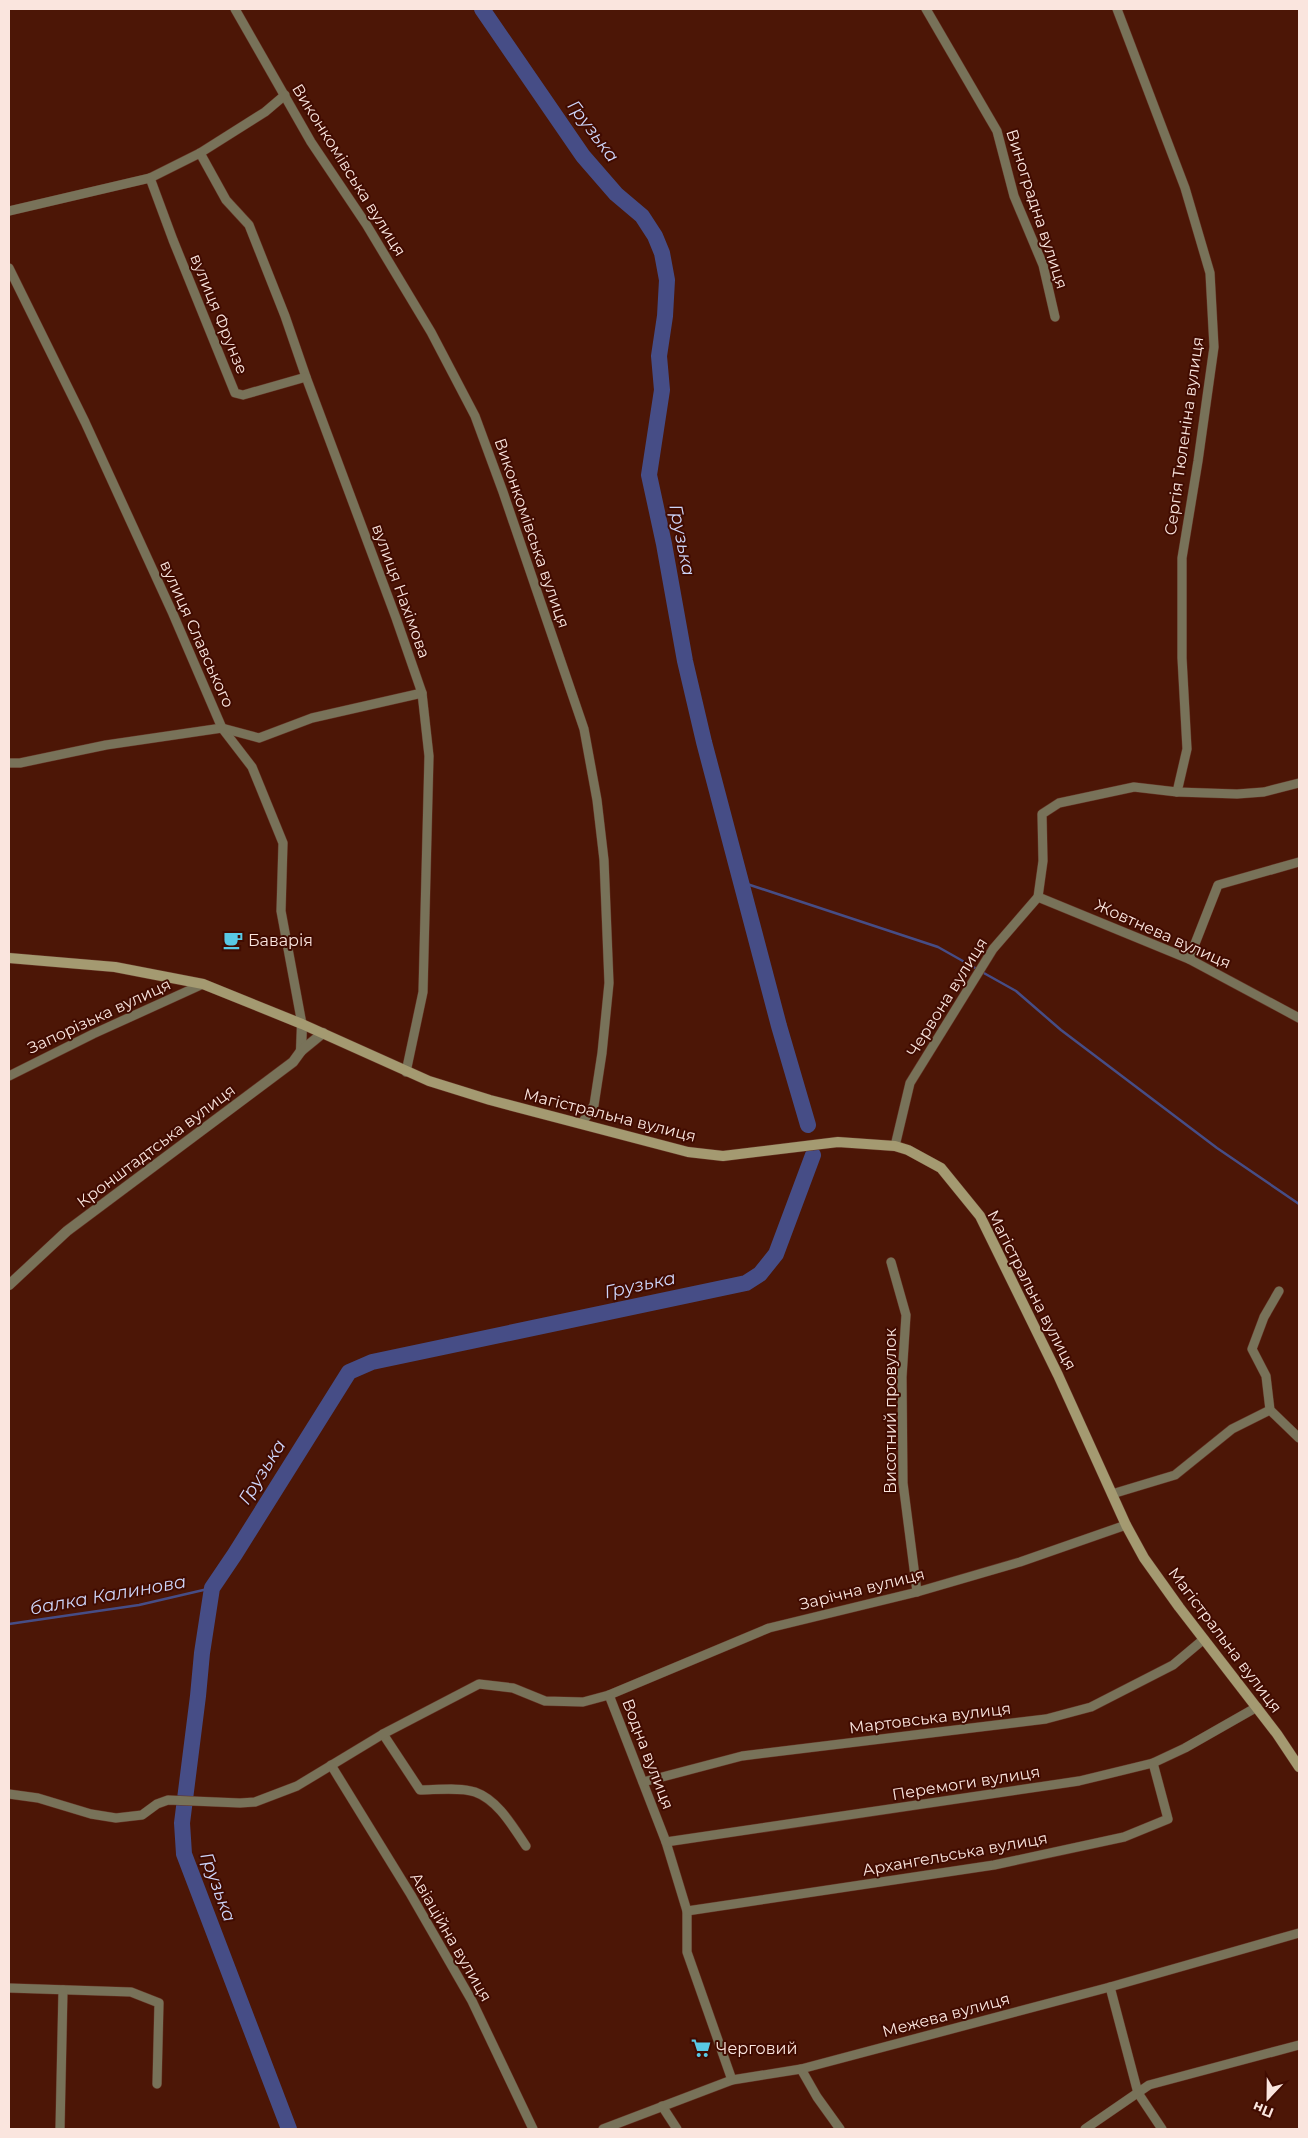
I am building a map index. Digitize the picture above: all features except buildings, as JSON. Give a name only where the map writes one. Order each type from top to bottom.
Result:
[{"type":"main road","name":"Магістральна вулиця","points":[[9,958],[115,967],[203,984],[323,1033],[406,1072],[449,1088],[688,1152],[724,1156],[838,1142],[895,1146],[908,1150],[941,1168],[980,1216],[1058,1375],[1126,1525],[1144,1558],[1257,1707],[1299,1767]]},
{"type":"street","name":"Виконкомівська вулиця","points":[[235,9],[311,142],[366,224],[431,332],[475,416],[584,729],[597,800],[604,860],[609,983],[602,1053],[594,1105],[582,1123]]},
{"type":"street","name":"Виноградна вулиця","points":[[926,9],[997,131],[1014,196],[1043,265],[1055,318]]},
{"type":"street","name":"Сергія Тюленіна вулиця","points":[[1117,9],[1186,188],[1210,273],[1214,347],[1182,558],[1182,658],[1187,749],[1177,792]]},
{"type":"street","points":[[9,210],[150,178],[200,153],[265,112],[285,95]]},
{"type":"street","name":"вулиця Нахімова","points":[[200,153],[226,200],[249,225],[285,316],[422,693],[430,756],[423,992],[406,1072]]},
{"type":"street","name":"вулиця Фрунзе","points":[[150,178],[235,393],[243,395],[306,377]]},
{"type":"street","name":"вулиця Славського","points":[[9,268],[85,422],[173,614],[222,728],[252,767],[283,843],[281,911],[302,1024]]},
{"type":"street","points":[[9,763],[20,763],[106,745],[222,728],[259,738],[312,718],[422,693]]},
{"type":"street","points":[[1038,897],[1043,861],[1042,814],[1059,803],[1134,787],[1211,794],[1264,792],[1299,783]]},
{"type":"street","points":[[1189,959],[1218,885],[1299,862]]},
{"type":"street","name":"Жовтнева вулиця","points":[[1038,897],[1189,959],[1299,1018]]},
{"type":"street","name":"Червона вулиця","points":[[895,1146],[910,1083],[993,949],[1038,897]]},
{"type":"street","name":"Запорізька вулиця","points":[[9,1076],[93,1034],[203,984]]},
{"type":"street","points":[[301,1051],[302,1024]]},
{"type":"street","name":"Кронштадтська вулиця","points":[[9,1285],[67,1232],[293,1062],[301,1051],[323,1033]]},
{"type":"street","name":"Висотний провулок","points":[[891,1262],[906,1315],[902,1378],[903,1483],[916,1592]]},
{"type":"street","points":[[1279,1292],[1264,1317],[1252,1349],[1266,1376],[1270,1410],[1299,1438]]},
{"type":"street","points":[[1112,1494],[1175,1475],[1232,1429],[1270,1410]]},
{"type":"street","name":"Зарічна вулиця","points":[[609,1695],[769,1628],[916,1592],[1020,1562],[1126,1525]]},
{"type":"street","name":"Мартовська вулиця","points":[[643,1782],[742,1756],[1046,1719],[1091,1707],[1173,1665],[1204,1639]]},
{"type":"street","name":"Водна вулиця","points":[[9,1794],[38,1798],[91,1814],[116,1818],[142,1815],[157,1804],[168,1800],[255,1802],[297,1786],[383,1734],[478,1684],[513,1688],[545,1701],[583,1702],[609,1695],[666,1842],[687,1911],[687,1952],[732,2080]]},
{"type":"street","name":"Перемоги вулиця","points":[[666,1842],[1079,1781],[1153,1764],[1257,1707]]},
{"type":"street","points":[[383,1734],[420,1790],[475,1792],[494,1805],[511,1822],[526,1846]]},
{"type":"street","name":"Архангельська вулиця","points":[[687,1911],[994,1865],[1124,1837],[1168,1819],[1153,1764]]},
{"type":"street","name":"Авіаційна вулиця","points":[[331,1765],[411,1895],[472,2001],[534,2129]]},
{"type":"street","name":"Межева вулиця","points":[[603,2129],[732,2080],[800,2069],[1110,1987],[1299,1933]]},
{"type":"street","points":[[1110,1987],[1138,2093],[1162,2129]]},
{"type":"street","points":[[9,1988],[131,1992],[159,2003],[157,2084]]},
{"type":"street","points":[[60,2129],[63,1990]]},
{"type":"street","points":[[1084,2129],[1149,2085],[1299,2044]]},
{"type":"street","points":[[800,2069],[840,2129]]},
{"type":"street","points":[[662,2106],[677,2129]]},
{"type":"waterway","name":"Грузька","points":[[482,9],[583,156],[616,194],[642,216],[655,236],[662,253],[667,280],[665,316],[659,356],[662,390],[649,475],[664,544],[685,661],[704,742],[779,1026],[808,1125]]},
{"type":"waterway","points":[[741,882],[938,947],[977,969]]},
{"type":"waterway","points":[[982,972],[1016,991],[1061,1030],[1217,1148],[1299,1204]]},
{"type":"waterway","name":"Грузька","points":[[289,2129],[184,1854],[182,1823],[202,1653],[212,1588],[349,1372],[372,1362],[746,1283],[760,1274],[776,1254],[813,1155]]},
{"type":"waterway","name":"балка Калинова","points":[[9,1624],[139,1605],[212,1588]]},
{"type":"place","name":"Баварія","points":[[233,940]]},
{"type":"place","name":"Черговий","points":[[701,2048]]}]
